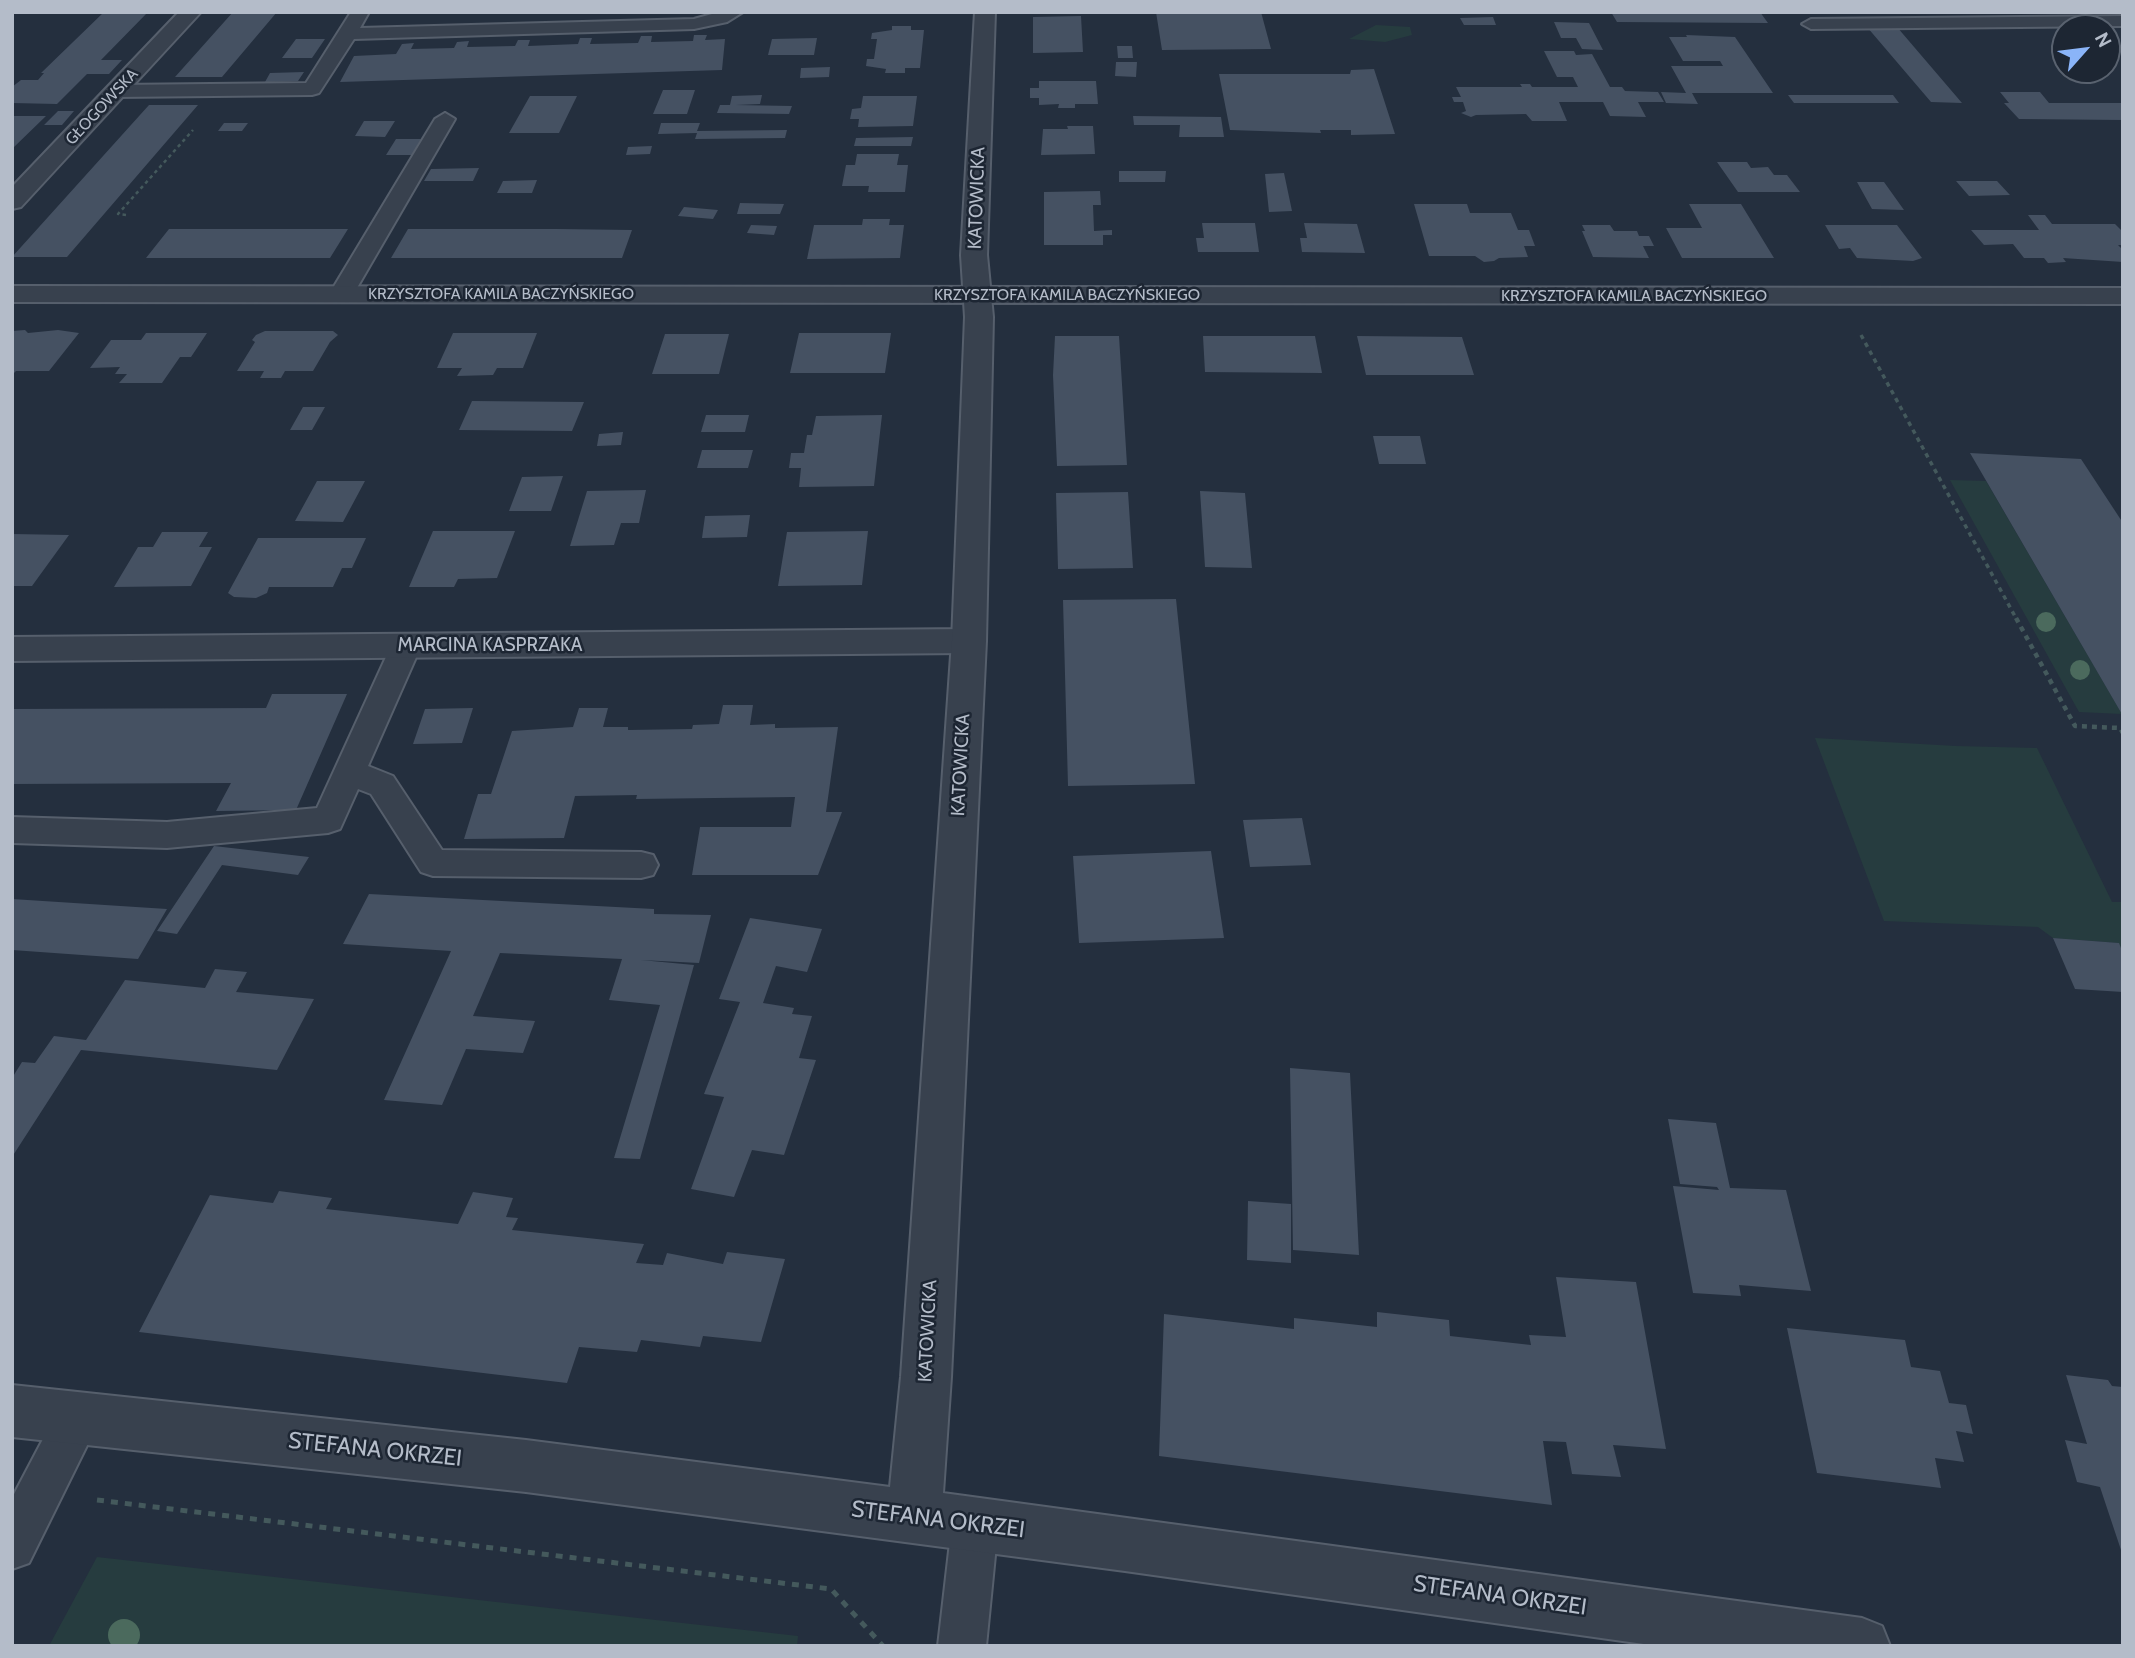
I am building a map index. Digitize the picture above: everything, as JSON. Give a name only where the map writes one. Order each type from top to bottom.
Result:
[{"type":"street","name":"GŁOGOWSKA","points":[[12,202],[191,12]]},
{"type":"street","name":"KATOWICKA","points":[[914,1517],[926,1377],[969,641],[979,317],[975,296],[974,255],[985,12]]},
{"type":"street","name":"KRZYSZTOFA KAMILA BACZYŃSKIEGO","points":[[12,294],[2123,296]]},
{"type":"street","name":"MARCINA KASPRZAKA","points":[[12,649],[969,641]]},
{"type":"street","name":"STEFANA OKRZEI","points":[[12,1411],[526,1466],[1862,1646]]},
{"type":"lane","points":[[116,91],[312,89],[360,12]]},
{"type":"lane","points":[[348,34],[694,23],[721,18],[734,12]]},
{"type":"lane","points":[[1811,24],[1901,18],[2123,21]]},
{"type":"lane","points":[[342,293],[444,119]]},
{"type":"lane","points":[[12,830],[167,835],[328,820],[406,646]]},
{"type":"lane","points":[[348,776],[371,779],[382,785],[433,863],[641,865]]},
{"type":"lane","points":[[12,1546],[78,1419]]},
{"type":"lane","points":[[962,1646],[975,1525]]},
{"type":"path","points":[[126,215],[118,214],[195,128]]},
{"type":"path","points":[[1855,324],[2075,726],[2120,728],[2123,733]]},
{"type":"path","points":[[40,1493],[831,1589],[883,1646]]},
{"type":"green space","points":[[1376,25],[1410,27],[1412,35],[1385,42],[1349,39]]},
{"type":"green space","points":[[1950,480],[1986,481],[2122,714],[2079,712]]},
{"type":"green space","points":[[1815,738],[2037,748],[2112,902],[2123,902],[2123,953],[2118,943],[2053,938],[2038,927],[1884,921]]},
{"type":"green space","points":[[97,1557],[798,1636],[797,1646],[49,1646]]},
{"type":"building","points":[[104,12],[148,12],[101,60],[122,60],[109,74],[87,74],[57,104],[12,103],[12,87],[21,80],[38,80],[44,73],[41,73]]},
{"type":"building","points":[[233,12],[277,12],[222,77],[175,77]]},
{"type":"building","points":[[1156,12],[1261,12],[1271,49],[1162,50]]},
{"type":"building","points":[[1611,12],[1760,12],[1768,23],[1617,22]]},
{"type":"building","points":[[1081,16],[1083,52],[1033,53],[1033,17]]},
{"type":"building","points":[[1493,17],[1496,25],[1464,25],[1460,18]]},
{"type":"building","points":[[1554,22],[1589,23],[1603,50],[1582,49],[1576,38],[1561,38]]},
{"type":"building","points":[[892,26],[911,26],[911,30],[924,30],[920,68],[905,68],[905,73],[885,73],[886,69],[866,66],[867,59],[874,59],[877,39],[871,39],[872,33],[892,30]]},
{"type":"building","points":[[1867,27],[1897,27],[1962,103],[1931,102]]},
{"type":"building","points":[[694,35],[707,35],[705,40],[725,39],[722,70],[340,82],[354,56],[396,54],[402,44],[414,43],[411,49],[454,48],[457,42],[469,41],[467,47],[515,46],[518,40],[530,40],[528,46],[578,44],[580,38],[592,38],[590,44],[638,43],[641,36],[652,36],[651,42],[693,41]]},
{"type":"building","points":[[1686,35],[1735,37],[1773,93],[1692,93],[1698,104],[1666,103],[1661,92],[1686,93],[1671,66],[1723,66],[1720,61],[1683,61],[1669,37],[1687,37]]},
{"type":"building","points":[[817,38],[814,55],[768,55],[772,39]]},
{"type":"building","points":[[296,39],[325,39],[312,58],[282,58]]},
{"type":"building","points":[[1117,46],[1132,46],[1133,58],[1118,58]]},
{"type":"building","points":[[1544,51],[1592,54],[1610,87],[1622,87],[1625,91],[1658,92],[1664,102],[1638,102],[1646,117],[1610,116],[1603,102],[1559,102],[1567,121],[1532,121],[1526,114],[1471,117],[1461,113],[1466,111],[1463,102],[1454,102],[1452,97],[1461,97],[1456,87],[1522,87],[1520,84],[1530,84],[1532,87],[1578,87],[1573,77],[1557,77]]},
{"type":"building","points":[[1116,62],[1137,62],[1136,77],[1115,76]]},
{"type":"building","points":[[830,67],[829,77],[800,78],[801,68]]},
{"type":"building","points":[[1374,69],[1395,134],[1351,135],[1351,130],[1320,130],[1321,133],[1230,130],[1219,74],[1350,74],[1351,70]]},
{"type":"building","points":[[304,72],[298,81],[265,82],[270,73]]},
{"type":"building","points":[[1039,81],[1096,81],[1098,104],[1075,104],[1075,108],[1058,108],[1059,104],[1039,105],[1039,98],[1030,98],[1030,88],[1039,88]]},
{"type":"building","points":[[663,90],[695,90],[687,114],[653,114]]},
{"type":"building","points":[[2000,92],[2040,92],[2049,103],[2123,103],[2123,120],[2019,119],[2004,103],[2009,103]]},
{"type":"building","points":[[762,95],[760,104],[736,105],[792,106],[789,114],[717,113],[720,105],[730,105],[732,96]]},
{"type":"building","points":[[1788,95],[1893,95],[1899,103],[1794,103]]},
{"type":"building","points":[[530,96],[577,96],[559,133],[509,133]]},
{"type":"building","points":[[863,96],[917,96],[913,126],[858,127],[859,119],[850,119],[852,109],[861,108]]},
{"type":"building","points":[[149,105],[198,105],[67,257],[12,257]]},
{"type":"building","points":[[58,111],[74,111],[62,125],[44,125]]},
{"type":"building","points":[[12,116],[46,116],[12,149]]},
{"type":"building","points":[[1133,116],[1221,117],[1224,137],[1179,137],[1180,125],[1134,125]]},
{"type":"building","points":[[364,121],[395,121],[385,137],[355,136]]},
{"type":"building","points":[[224,123],[248,123],[242,131],[218,131]]},
{"type":"building","points":[[661,123],[700,123],[697,131],[787,130],[785,138],[695,139],[697,133],[658,134]]},
{"type":"building","points":[[1067,126],[1093,126],[1095,154],[1041,155],[1043,129],[1068,129]]},
{"type":"building","points":[[913,137],[911,146],[854,146],[856,138]]},
{"type":"building","points":[[396,139],[421,139],[412,155],[386,155]]},
{"type":"building","points":[[652,146],[650,154],[626,155],[628,147]]},
{"type":"building","points":[[857,154],[899,154],[897,165],[908,165],[905,192],[868,192],[869,186],[842,186],[846,165],[855,165]]},
{"type":"building","points":[[1717,162],[1747,162],[1751,168],[1768,167],[1774,175],[1787,175],[1800,192],[1738,192]]},
{"type":"building","points":[[479,168],[473,181],[424,181],[431,169]]},
{"type":"building","points":[[1119,171],[1166,171],[1165,182],[1119,182]]},
{"type":"building","points":[[1284,173],[1292,211],[1269,212],[1265,174]]},
{"type":"building","points":[[537,180],[532,193],[497,193],[503,181]]},
{"type":"building","points":[[1956,181],[1997,181],[2010,195],[1969,196]]},
{"type":"building","points":[[1857,182],[1884,182],[1904,210],[1872,209]]},
{"type":"building","points":[[1100,191],[1101,205],[1093,205],[1094,231],[1112,230],[1112,235],[1103,235],[1103,245],[1044,245],[1044,192]]},
{"type":"building","points":[[740,203],[784,204],[780,214],[737,214]]},
{"type":"building","points":[[1414,204],[1467,204],[1470,213],[1511,213],[1518,230],[1529,230],[1535,246],[1524,246],[1528,257],[1499,258],[1484,262],[1475,256],[1429,256]]},
{"type":"building","points":[[1689,204],[1741,204],[1774,258],[1682,258],[1666,228],[1702,228]]},
{"type":"building","points":[[684,207],[718,210],[713,219],[678,216]]},
{"type":"building","points":[[2028,215],[2045,215],[2052,224],[2115,224],[2123,232],[2123,245],[2118,245],[2123,250],[2123,262],[2063,258],[2066,262],[2048,263],[2044,258],[2024,258],[2013,244],[1984,245],[1971,230],[2039,230]]},
{"type":"building","points":[[863,219],[890,219],[889,225],[904,225],[900,258],[807,259],[814,225],[862,225]]},
{"type":"building","points":[[1202,223],[1255,223],[1259,252],[1198,252],[1196,238],[1204,238]]},
{"type":"building","points":[[1304,223],[1357,224],[1365,253],[1302,252],[1300,238],[1307,238]]},
{"type":"building","points":[[751,225],[777,226],[774,235],[747,233]]},
{"type":"building","points":[[1582,225],[1610,225],[1614,231],[1637,231],[1639,236],[1649,236],[1654,246],[1643,246],[1649,258],[1593,257]]},
{"type":"building","points":[[1825,225],[1897,225],[1922,258],[1913,261],[1857,258],[1850,248],[1839,249]]},
{"type":"building","points":[[169,229],[348,229],[330,258],[146,258]]},
{"type":"building","points":[[408,229],[632,230],[622,258],[391,258]]},
{"type":"building","points":[[25,330],[28,333],[58,330],[79,333],[49,371],[16,371],[12,375],[12,331]]},
{"type":"building","points":[[265,331],[333,331],[338,335],[330,342],[313,371],[285,371],[281,378],[260,378],[264,371],[237,371],[255,342],[252,340]]},
{"type":"building","points":[[146,333],[207,333],[191,357],[180,357],[162,383],[119,383],[127,374],[115,374],[120,367],[90,368],[111,340],[141,340]]},
{"type":"building","points":[[453,333],[537,333],[523,368],[497,368],[493,375],[457,376],[462,368],[437,368]]},
{"type":"building","points":[[799,333],[891,333],[885,373],[790,373]]},
{"type":"building","points":[[665,334],[729,334],[719,374],[652,374]]},
{"type":"building","points":[[1055,336],[1119,336],[1127,465],[1057,466],[1053,375]]},
{"type":"building","points":[[1203,336],[1315,336],[1322,373],[1205,372]]},
{"type":"building","points":[[1357,336],[1462,337],[1474,375],[1366,375]]},
{"type":"building","points":[[472,401],[584,402],[572,431],[459,430]]},
{"type":"building","points":[[303,407],[325,407],[312,430],[290,430]]},
{"type":"building","points":[[706,415],[749,415],[745,432],[701,432]]},
{"type":"building","points":[[882,415],[874,486],[799,487],[801,468],[789,468],[791,453],[804,453],[807,435],[812,435],[816,416]]},
{"type":"building","points":[[623,432],[621,445],[597,446],[599,434]]},
{"type":"building","points":[[1373,436],[1420,436],[1426,464],[1379,464]]},
{"type":"building","points":[[702,450],[753,450],[748,468],[697,468]]},
{"type":"building","points":[[1970,453],[2081,459],[2123,523],[2123,716]]},
{"type":"building","points":[[563,476],[551,511],[509,511],[522,477]]},
{"type":"building","points":[[317,481],[365,481],[343,522],[295,521]]},
{"type":"building","points":[[646,490],[639,523],[621,523],[614,545],[570,546],[587,491]]},
{"type":"building","points":[[1200,491],[1245,493],[1252,568],[1205,567]]},
{"type":"building","points":[[1128,492],[1133,568],[1058,569],[1056,493]]},
{"type":"building","points":[[750,515],[747,537],[702,538],[705,516]]},
{"type":"building","points":[[433,531],[515,531],[497,578],[458,579],[454,587],[409,587]]},
{"type":"building","points":[[868,531],[862,585],[778,586],[787,532]]},
{"type":"building","points":[[162,532],[208,532],[199,547],[212,547],[191,586],[114,587],[138,547],[153,547]]},
{"type":"building","points":[[12,534],[69,535],[32,586],[12,586]]},
{"type":"building","points":[[258,538],[366,538],[352,568],[342,568],[333,587],[269,587],[267,593],[256,598],[234,597],[228,593]]},
{"type":"building","points":[[1176,599],[1195,784],[1068,786],[1063,600]]},
{"type":"building","points":[[272,694],[347,694],[296,810],[216,811],[231,783],[12,784],[12,709],[266,708]]},
{"type":"building","points":[[723,705],[753,705],[750,725],[775,724],[775,728],[838,727],[826,812],[842,812],[818,875],[692,875],[700,827],[791,827],[795,797],[636,799],[637,795],[575,796],[564,838],[464,839],[478,794],[491,794],[512,731],[573,727],[579,708],[608,708],[603,727],[628,727],[628,730],[692,729],[693,725],[719,724]]},
{"type":"building","points":[[473,708],[462,743],[413,744],[425,709]]},
{"type":"building","points":[[1302,818],[1311,865],[1250,867],[1243,820]]},
{"type":"building","points":[[214,846],[309,857],[298,875],[222,865],[177,934],[157,931]]},
{"type":"building","points":[[1211,851],[1224,938],[1079,943],[1073,856]]},
{"type":"building","points":[[369,894],[654,909],[654,914],[711,915],[699,963],[641,960],[694,965],[640,1159],[614,1158],[660,1005],[609,1000],[622,959],[500,953],[473,1016],[535,1021],[523,1053],[466,1049],[442,1105],[384,1100],[451,951],[343,944]]},
{"type":"building","points":[[12,899],[167,909],[138,959],[12,950]]},
{"type":"building","points":[[750,918],[822,929],[807,972],[776,966],[763,1003],[794,1008],[792,1014],[812,1016],[799,1058],[816,1060],[784,1155],[752,1150],[734,1197],[691,1189],[724,1097],[704,1094],[740,1002],[719,999]]},
{"type":"building","points":[[2053,938],[2119,943],[2123,953],[2123,992],[2075,989]]},
{"type":"building","points":[[215,969],[247,972],[236,992],[314,999],[277,1070],[81,1050],[12,1157],[12,1078],[22,1062],[35,1063],[54,1036],[86,1040],[125,980],[205,988]]},
{"type":"building","points":[[1290,1068],[1350,1073],[1359,1255],[1293,1250]]},
{"type":"building","points":[[1668,1119],[1716,1123],[1730,1188],[1786,1190],[1811,1291],[1739,1285],[1741,1296],[1693,1293],[1673,1186],[1719,1190],[1717,1187],[1680,1184]]},
{"type":"building","points":[[279,1191],[332,1198],[326,1209],[458,1224],[473,1192],[513,1198],[506,1217],[518,1218],[512,1230],[644,1244],[636,1263],[663,1265],[667,1253],[723,1264],[727,1252],[785,1259],[761,1342],[703,1336],[700,1347],[641,1340],[637,1352],[579,1347],[567,1383],[139,1332],[210,1195],[273,1203]]},
{"type":"building","points":[[1248,1201],[1291,1204],[1291,1263],[1247,1260]]},
{"type":"building","points":[[1556,1277],[1636,1282],[1666,1449],[1613,1445],[1621,1477],[1572,1474],[1566,1442],[1543,1441],[1552,1505],[1159,1456],[1164,1314],[1294,1329],[1294,1318],[1377,1327],[1377,1312],[1449,1320],[1450,1336],[1531,1345],[1529,1335],[1566,1337]]},
{"type":"building","points":[[1787,1328],[1905,1340],[1911,1367],[1940,1371],[1949,1403],[1966,1405],[1973,1434],[1956,1431],[1964,1462],[1935,1458],[1941,1488],[1817,1473]]},
{"type":"building","points":[[2066,1375],[2108,1380],[2112,1386],[2123,1387],[2123,1556],[2100,1487],[2077,1482],[2065,1440],[2087,1444]]}]
